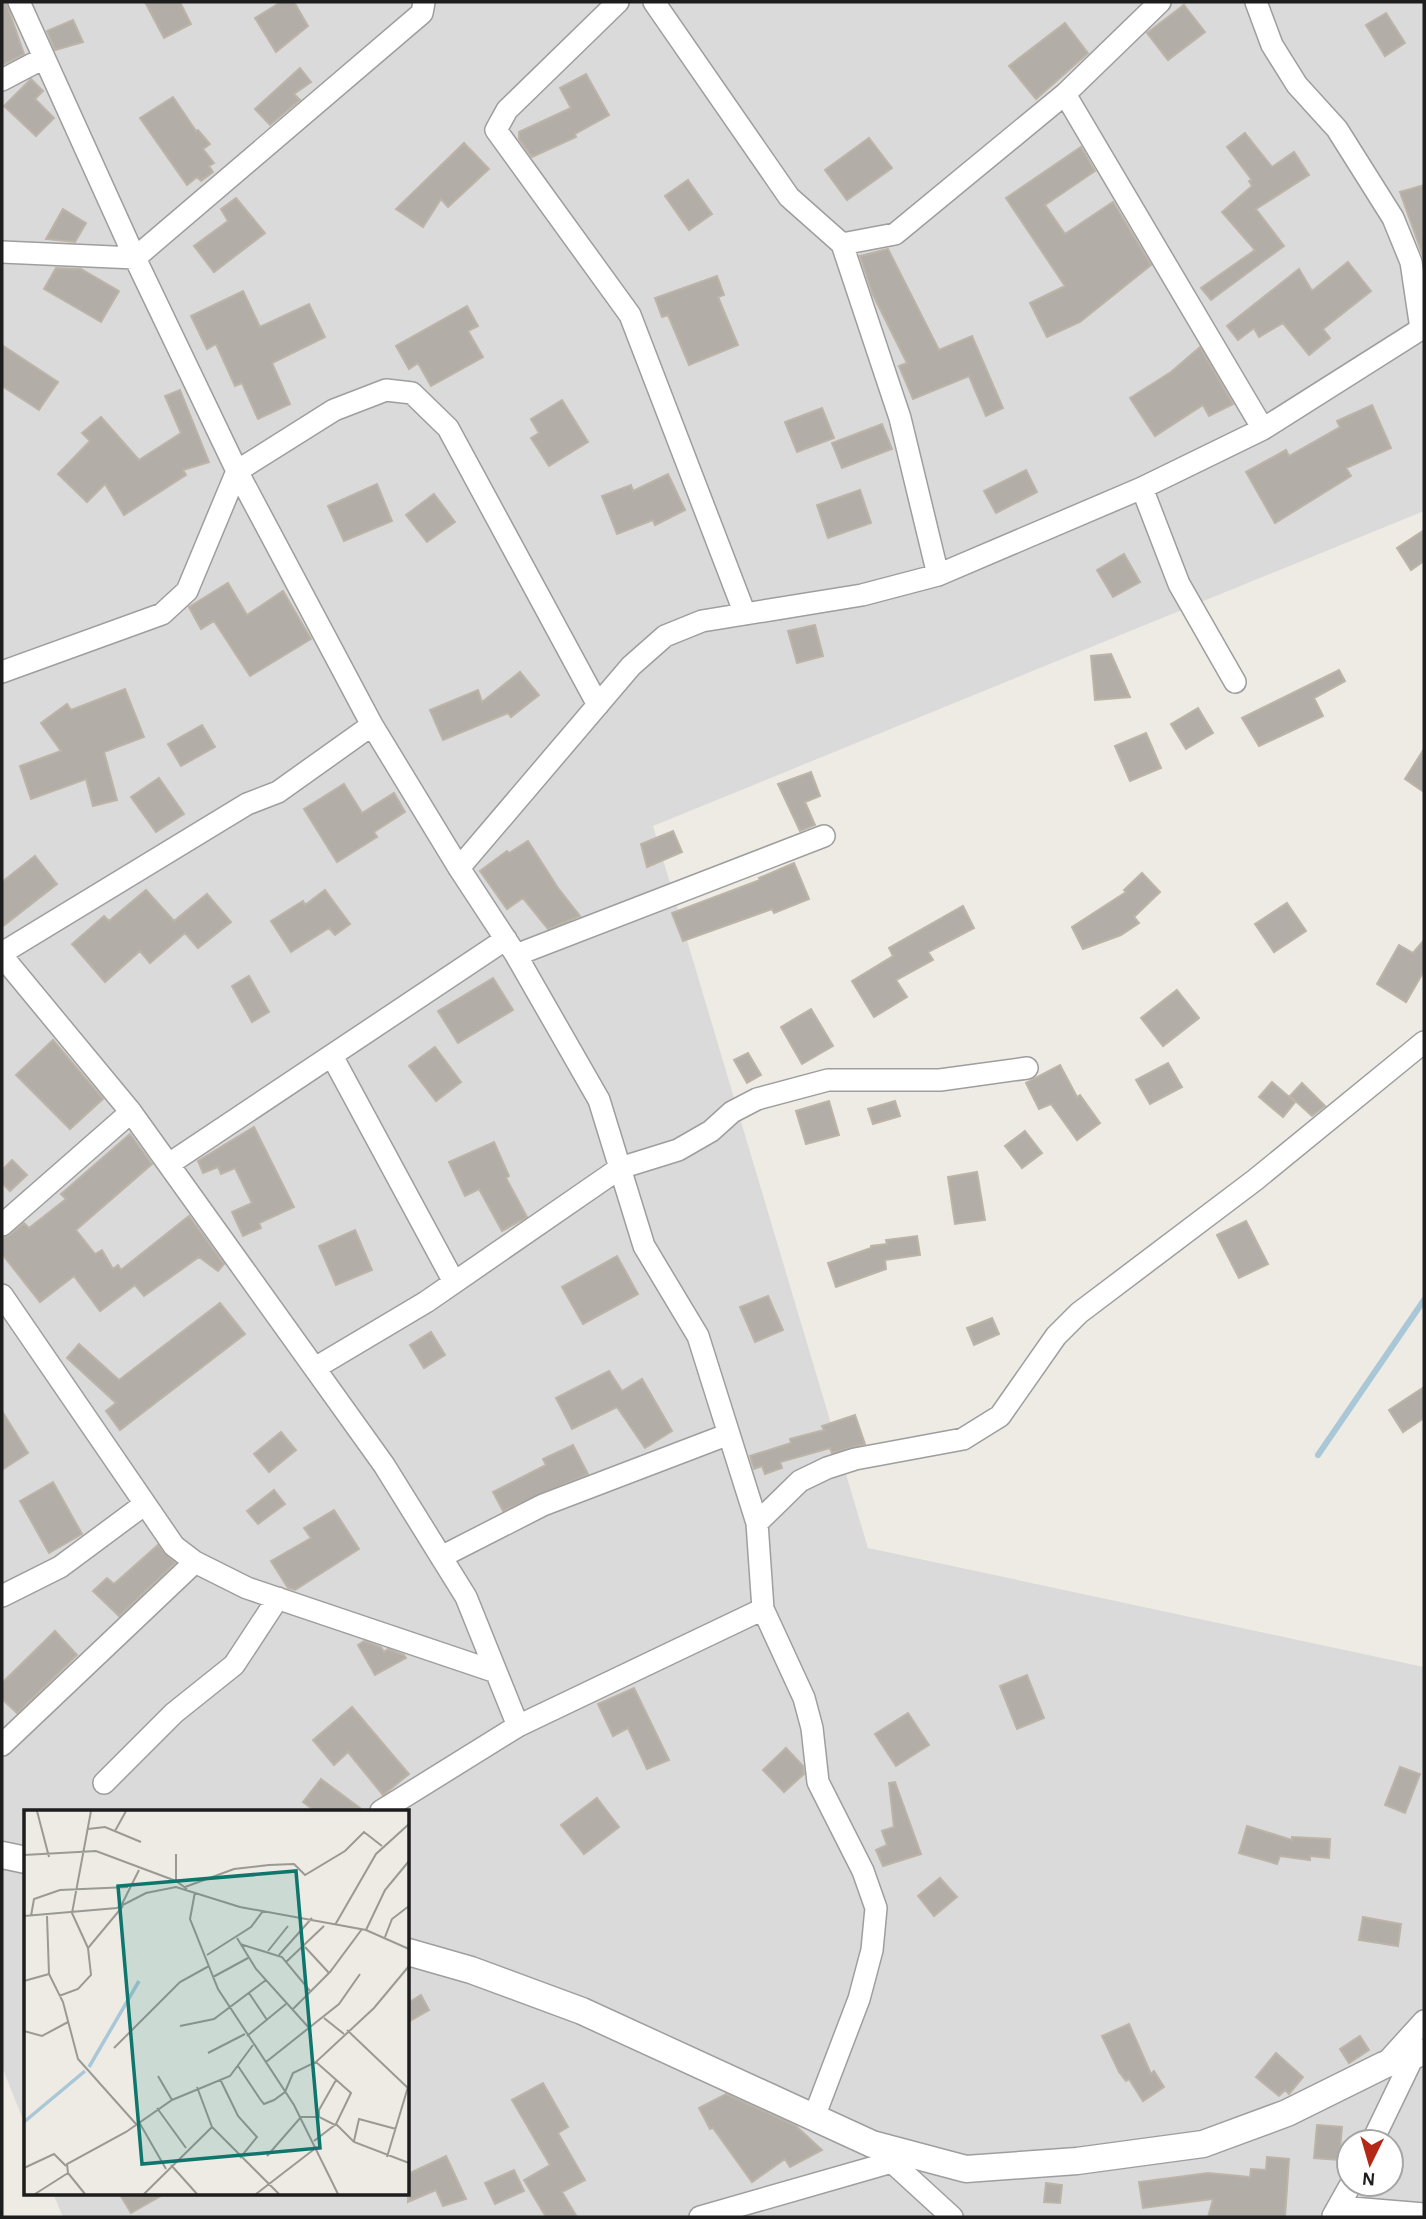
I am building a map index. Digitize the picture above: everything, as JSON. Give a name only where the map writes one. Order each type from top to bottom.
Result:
[{"type":"street","points":[[2,252],[135,258],[422,13],[424,2]]},
{"type":"street","points":[[618,2],[508,110],[496,130],[630,315],[745,614]]},
{"type":"street","points":[[654,2],[789,197],[842,244],[900,418],[938,575]]},
{"type":"street","points":[[842,244],[895,234],[1065,94],[1160,2]]},
{"type":"street","points":[[458,868],[631,666],[665,636],[702,621],[862,595],[938,575],[1142,488],[1263,429],[1423,328],[1411,262],[1393,218],[1338,129],[1297,85],[1284,65],[1272,45],[1256,2]]},
{"type":"street","points":[[27,5],[42,59],[237,471],[372,725],[458,868],[511,947],[599,1101],[645,1246],[698,1336],[757,1524],[763,1609],[804,1698],[812,1728],[818,1782],[863,1871],[876,1908],[872,1950],[859,1999],[814,2117]]},
{"type":"street","points":[[2,80],[42,59]]},
{"type":"street","points":[[1065,94],[1263,429]]},
{"type":"street","points":[[2,673],[162,614],[187,592],[237,471],[334,410],[386,390],[412,393],[447,428],[598,705]]},
{"type":"street","points":[[1142,488],[1180,584],[1235,682]]},
{"type":"street","points":[[372,725],[278,792],[247,804],[2,955],[155,1144],[177,1158],[315,1368],[384,1465],[466,1597],[518,1726]]},
{"type":"street","points":[[177,1158],[332,1056],[511,947],[824,836]]},
{"type":"street","points":[[757,1524],[800,1481],[827,1468],[855,1459],[964,1439],[1000,1416],[1056,1336],[1079,1313],[1255,1180],[1424,1042]]},
{"type":"street","points":[[332,1056],[454,1282]]},
{"type":"street","points":[[315,1368],[454,1282],[620,1168],[678,1150],[711,1131],[732,1112],[757,1099],[828,1080],[940,1080],[1027,1068]]},
{"type":"street","points":[[2,1225],[131,1112]]},
{"type":"street","points":[[2,1295],[174,1546],[195,1562],[247,1588],[496,1672]]},
{"type":"street","points":[[441,1558],[543,1505],[729,1434]]},
{"type":"street","points":[[2,1596],[60,1567],[145,1504]]},
{"type":"street","points":[[2,1745],[195,1562]]},
{"type":"street","points":[[104,1783],[174,1713],[234,1665],[278,1598]]},
{"type":"street","points":[[383,1810],[518,1726],[763,1609]]},
{"type":"street","points":[[2,1855],[24,1860]]},
{"type":"street","points":[[410,1953],[471,1970],[582,2011],[872,2144],[966,2169],[1077,2161],[1203,2144],[1287,2113],[1384,2065],[1419,2054]]},
{"type":"street","points":[[1384,2065],[1424,2021]]},
{"type":"street","points":[[1379,2128],[1419,2054]]},
{"type":"street","points":[[872,2144],[952,2217]]},
{"type":"street","points":[[700,2217],[892,2162]]},
{"type":"street","points":[[1336,2212],[1424,2214]]},
{"type":"shaded area","points":[[2,2],[1424,2],[1424,511],[653,826],[868,1548],[1424,1667],[1424,2217],[63,2217],[53,2194],[410,2194],[410,1810],[24,1810],[24,2122],[2,2067]]},
{"type":"building","points":[[2,2],[6,2],[24,54],[2,65]]},
{"type":"building","points":[[145,2],[180,2],[191,24],[164,38]]},
{"type":"building","points":[[281,2],[294,2],[308,26],[276,52],[255,18]]},
{"type":"building","points":[[1184,5],[1205,32],[1168,60],[1147,33]]},
{"type":"building","points":[[1386,13],[1405,43],[1385,56],[1366,25]]},
{"type":"building","points":[[73,20],[83,42],[55,50],[47,31]]},
{"type":"building","points":[[1065,23],[1088,53],[1036,99],[1009,66]]},
{"type":"building","points":[[300,68],[311,82],[294,94],[300,100],[270,125],[255,109]]},
{"type":"building","points":[[586,74],[609,115],[575,134],[576,137],[532,157],[519,139],[519,132],[571,108],[560,88]]},
{"type":"building","points":[[31,79],[43,91],[35,99],[54,118],[36,136],[4,106]]},
{"type":"building","points":[[173,97],[196,131],[210,144],[203,149],[214,163],[209,166],[213,172],[201,181],[197,177],[187,185],[140,118]]},
{"type":"building","points":[[1245,133],[1272,167],[1294,152],[1309,175],[1256,209],[1284,246],[1211,300],[1201,288],[1255,250],[1222,212],[1252,186],[1249,181],[1252,180],[1227,147]]},
{"type":"building","points":[[869,138],[892,168],[847,200],[825,170]]},
{"type":"building","points":[[464,143],[489,169],[448,207],[441,199],[423,227],[396,209]]},
{"type":"building","points":[[1081,147],[1095,171],[1045,205],[1065,234],[1113,202],[1151,265],[1080,322],[1047,337],[1030,303],[1065,286],[1006,198]]},
{"type":"building","points":[[688,180],[712,214],[689,230],[665,196]]},
{"type":"building","points":[[1424,185],[1424,259],[1400,192]]},
{"type":"building","points":[[236,198],[265,233],[214,272],[194,246],[228,221],[221,209]]},
{"type":"building","points":[[63,209],[86,223],[75,242],[46,239]]},
{"type":"building","points":[[888,249],[939,350],[972,336],[1003,408],[986,416],[969,376],[913,399],[899,366],[907,363],[873,295],[860,256]]},
{"type":"building","points":[[1348,262],[1371,291],[1323,329],[1330,338],[1309,355],[1283,323],[1259,337],[1254,328],[1238,340],[1227,326],[1299,269],[1312,291]]},
{"type":"building","points":[[56,268],[81,269],[119,291],[101,322],[44,289]]},
{"type":"building","points":[[717,276],[724,295],[718,297],[738,345],[689,365],[668,315],[662,317],[655,298]]},
{"type":"building","points":[[243,291],[260,327],[309,304],[325,337],[272,363],[290,404],[258,419],[242,383],[235,386],[216,344],[207,349],[191,316]]},
{"type":"building","points":[[467,306],[478,326],[468,331],[483,357],[431,386],[418,363],[409,369],[396,346]]},
{"type":"building","points":[[2,345],[58,382],[39,410],[2,386]]},
{"type":"building","points":[[1200,347],[1233,404],[1209,416],[1203,405],[1155,436],[1130,398],[1171,372]]},
{"type":"building","points":[[180,390],[209,462],[183,470],[186,475],[124,515],[105,484],[87,502],[58,474],[90,441],[82,433],[101,417],[139,460],[181,433],[165,396]]},
{"type":"building","points":[[562,400],[588,442],[549,466],[531,438],[539,433],[531,419]]},
{"type":"building","points":[[1372,405],[1391,448],[1346,468],[1351,476],[1275,523],[1246,472],[1286,450],[1289,456],[1340,427],[1337,421]]},
{"type":"building","points":[[822,408],[834,438],[797,452],[785,422]]},
{"type":"building","points":[[882,424],[892,449],[842,468],[832,443]]},
{"type":"building","points":[[1026,470],[1037,492],[996,513],[984,491]]},
{"type":"building","points":[[668,474],[685,510],[655,525],[653,520],[617,534],[602,496],[631,485],[633,491]]},
{"type":"building","points":[[377,484],[392,521],[344,541],[328,506]]},
{"type":"building","points":[[860,490],[871,523],[828,538],[817,505]]},
{"type":"building","points":[[434,494],[455,522],[427,542],[406,515]]},
{"type":"building","points":[[1424,530],[1424,561],[1411,570],[1397,548]]},
{"type":"building","points":[[1124,554],[1140,582],[1113,597],[1097,570]]},
{"type":"building","points":[[228,583],[247,615],[283,591],[311,639],[250,676],[214,621],[201,629],[189,607]]},
{"type":"building","points":[[815,625],[823,656],[797,663],[788,631]]},
{"type":"building","points":[[1111,654],[1130,697],[1095,700],[1091,656]]},
{"type":"building","points":[[1339,670],[1345,681],[1314,698],[1323,716],[1259,746],[1242,718]]},
{"type":"building","points":[[520,672],[539,695],[511,717],[508,713],[443,740],[430,710],[478,690],[482,702]]},
{"type":"building","points":[[125,689],[144,737],[104,752],[117,800],[93,806],[86,779],[31,799],[20,766],[61,751],[41,723],[67,704],[71,710]]},
{"type":"building","points":[[1198,708],[1213,733],[1186,749],[1171,724]]},
{"type":"building","points":[[202,725],[215,747],[181,766],[168,744]]},
{"type":"building","points":[[1146,733],[1161,768],[1130,781],[1115,746]]},
{"type":"building","points":[[1424,749],[1424,792],[1405,779]]},
{"type":"building","points":[[811,772],[820,796],[805,802],[815,825],[800,831],[778,784]]},
{"type":"building","points":[[159,778],[184,814],[156,832],[131,797]]},
{"type":"building","points":[[344,784],[362,813],[394,793],[405,812],[374,832],[377,837],[337,862],[304,809]]},
{"type":"building","points":[[673,831],[682,852],[647,867],[641,844]]},
{"type":"building","points":[[528,841],[558,888],[580,916],[548,929],[523,898],[507,909],[480,871],[507,851],[509,853]]},
{"type":"building","points":[[35,856],[57,884],[2,927],[2,882]]},
{"type":"building","points":[[794,863],[809,899],[774,913],[772,909],[683,941],[672,913],[760,880],[759,878]]},
{"type":"building","points":[[1142,873],[1160,892],[1134,917],[1139,923],[1121,935],[1083,949],[1072,927],[1126,892],[1124,890]]},
{"type":"building","points":[[146,890],[174,921],[207,894],[231,922],[198,948],[185,933],[150,963],[140,951],[105,982],[72,944],[104,916],[109,921]]},
{"type":"building","points":[[325,890],[350,924],[335,935],[329,928],[291,952],[271,921],[303,901],[305,905]]},
{"type":"building","points":[[1287,903],[1306,931],[1274,952],[1255,924]]},
{"type":"building","points":[[963,906],[974,928],[928,952],[933,960],[896,980],[907,997],[874,1017],[852,981],[893,956],[889,948]]},
{"type":"building","points":[[1424,940],[1424,971],[1406,1002],[1377,984],[1399,945],[1413,953]]},
{"type":"building","points":[[249,976],[269,1012],[252,1022],[232,986]]},
{"type":"building","points":[[493,978],[513,1010],[458,1043],[438,1011]]},
{"type":"building","points":[[1177,990],[1199,1018],[1163,1046],[1141,1018]]},
{"type":"building","points":[[811,1009],[833,1046],[802,1064],[781,1027]]},
{"type":"building","points":[[53,1040],[103,1099],[70,1129],[16,1075]]},
{"type":"building","points":[[435,1047],[461,1082],[436,1101],[409,1066]]},
{"type":"building","points":[[748,1053],[761,1075],[747,1083],[734,1060]]},
{"type":"building","points":[[1168,1063],[1182,1087],[1150,1104],[1136,1080]]},
{"type":"building","points":[[1060,1065],[1077,1097],[1080,1095],[1100,1123],[1077,1140],[1051,1104],[1039,1109],[1026,1083]]},
{"type":"building","points":[[1272,1082],[1295,1102],[1283,1117],[1259,1097]]},
{"type":"building","points":[[1302,1083],[1325,1106],[1312,1116],[1290,1096]]},
{"type":"building","points":[[829,1101],[839,1135],[806,1144],[796,1111]]},
{"type":"building","points":[[895,1101],[900,1116],[873,1124],[868,1109]]},
{"type":"building","points":[[254,1127],[294,1207],[259,1223],[261,1228],[243,1236],[232,1212],[252,1203],[235,1168],[221,1174],[218,1167],[203,1173],[198,1161]]},
{"type":"building","points":[[1025,1131],[1042,1153],[1022,1168],[1005,1146]]},
{"type":"building","points":[[130,1134],[152,1164],[76,1230],[95,1254],[102,1250],[113,1269],[118,1265],[121,1270],[189,1216],[224,1264],[218,1271],[199,1257],[144,1296],[135,1285],[100,1311],[74,1276],[40,1302],[2,1254],[2,1238],[24,1223],[29,1228],[66,1199],[61,1194]]},
{"type":"building","points":[[494,1142],[509,1176],[506,1178],[527,1217],[502,1231],[479,1189],[465,1196],[449,1162]]},
{"type":"building","points":[[12,1160],[27,1175],[10,1191],[2,1183],[2,1170]]},
{"type":"building","points":[[977,1172],[985,1220],[955,1224],[948,1177]]},
{"type":"building","points":[[1246,1221],[1268,1264],[1239,1278],[1217,1235]]},
{"type":"building","points":[[355,1230],[372,1270],[336,1285],[319,1246]]},
{"type":"building","points":[[917,1236],[920,1255],[885,1260],[886,1269],[836,1287],[828,1263],[871,1246],[887,1244],[886,1240]]},
{"type":"building","points":[[617,1256],[638,1294],[583,1324],[562,1287]]},
{"type":"building","points":[[768,1296],[783,1330],[755,1342],[740,1307]]},
{"type":"building","points":[[220,1303],[245,1334],[120,1430],[106,1411],[116,1403],[67,1358],[79,1344],[119,1380]]},
{"type":"building","points":[[992,1318],[999,1334],[974,1345],[967,1328]]},
{"type":"building","points":[[431,1332],[445,1355],[424,1368],[410,1345]]},
{"type":"building","points":[[609,1371],[622,1391],[642,1379],[672,1431],[645,1448],[617,1407],[572,1429],[556,1398]]},
{"type":"building","points":[[1424,1387],[1424,1418],[1403,1432],[1389,1410]]},
{"type":"building","points":[[2,1411],[28,1453],[2,1470]]},
{"type":"building","points":[[855,1415],[865,1444],[832,1453],[830,1448],[780,1462],[782,1468],[765,1474],[762,1466],[754,1469],[750,1456],[791,1443],[790,1439],[824,1430],[822,1426]]},
{"type":"building","points":[[281,1432],[296,1450],[269,1472],[254,1454]]},
{"type":"building","points":[[573,1445],[588,1474],[503,1511],[493,1492],[546,1465],[543,1459]]},
{"type":"building","points":[[53,1482],[82,1534],[49,1553],[20,1501]]},
{"type":"building","points":[[274,1490],[285,1504],[258,1524],[247,1511]]},
{"type":"building","points":[[334,1510],[359,1549],[295,1590],[288,1588],[271,1561],[311,1538],[304,1528]]},
{"type":"building","points":[[158,1545],[175,1563],[119,1616],[93,1591],[107,1578],[114,1584]]},
{"type":"building","points":[[55,1631],[77,1655],[17,1713],[2,1699],[2,1683]]},
{"type":"building","points":[[364,1641],[381,1647],[384,1652],[388,1649],[406,1658],[375,1675],[358,1645]]},
{"type":"building","points":[[1027,1675],[1044,1718],[1017,1729],[1000,1686]]},
{"type":"building","points":[[634,1688],[669,1760],[647,1769],[628,1728],[613,1736],[598,1704]]},
{"type":"building","points":[[352,1707],[409,1774],[383,1795],[348,1752],[334,1765],[313,1740]]},
{"type":"building","points":[[908,1713],[929,1745],[896,1766],[875,1734]]},
{"type":"building","points":[[786,1748],[803,1766],[804,1774],[784,1792],[763,1770]]},
{"type":"building","points":[[1400,1767],[1420,1774],[1405,1813],[1385,1805]]},
{"type":"building","points":[[321,1779],[363,1810],[314,1810],[303,1802]]},
{"type":"building","points":[[895,1782],[921,1854],[883,1866],[876,1850],[887,1845],[882,1831],[894,1827],[889,1783]]},
{"type":"building","points":[[597,1798],[619,1827],[584,1854],[561,1825]]},
{"type":"building","points":[[1247,1826],[1292,1840],[1292,1837],[1330,1839],[1329,1858],[1310,1856],[1310,1860],[1280,1856],[1277,1864],[1239,1853]]},
{"type":"building","points":[[940,1878],[957,1897],[934,1916],[918,1896]]},
{"type":"building","points":[[1363,1917],[1401,1924],[1398,1946],[1359,1940]]},
{"type":"building","points":[[421,1995],[429,2010],[410,2021],[410,2002]]},
{"type":"building","points":[[1129,2024],[1151,2074],[1154,2071],[1164,2087],[1143,2101],[1129,2079],[1126,2081],[1119,2072],[1102,2036]]},
{"type":"building","points":[[1360,2036],[1369,2050],[1349,2063],[1340,2049]]},
{"type":"building","points":[[1276,2053],[1303,2077],[1289,2094],[1285,2090],[1279,2096],[1256,2077]]},
{"type":"building","points":[[543,2083],[568,2127],[558,2133],[585,2180],[562,2192],[577,2217],[546,2217],[524,2180],[550,2165],[512,2100]]},
{"type":"building","points":[[726,2094],[796,2126],[822,2150],[790,2167],[785,2159],[752,2182],[713,2128],[710,2129],[699,2108]]},
{"type":"building","points":[[1317,2125],[1342,2127],[1335,2128],[1335,2160],[1314,2158]]},
{"type":"building","points":[[446,2156],[466,2199],[443,2206],[436,2190],[408,2202],[410,2173]]},
{"type":"building","points":[[1267,2157],[1289,2159],[1285,2217],[1208,2217],[1213,2199],[1143,2208],[1139,2182],[1208,2173],[1250,2177],[1251,2169],[1266,2170]]},
{"type":"building","points":[[514,2170],[524,2191],[495,2204],[485,2183]]},
{"type":"building","points":[[1046,2183],[1062,2185],[1060,2203],[1044,2202]]},
{"type":"building","points":[[120,2194],[164,2194],[131,2213]]},
{"type":"waterway","points":[[1318,1455],[1424,1300]]}]
